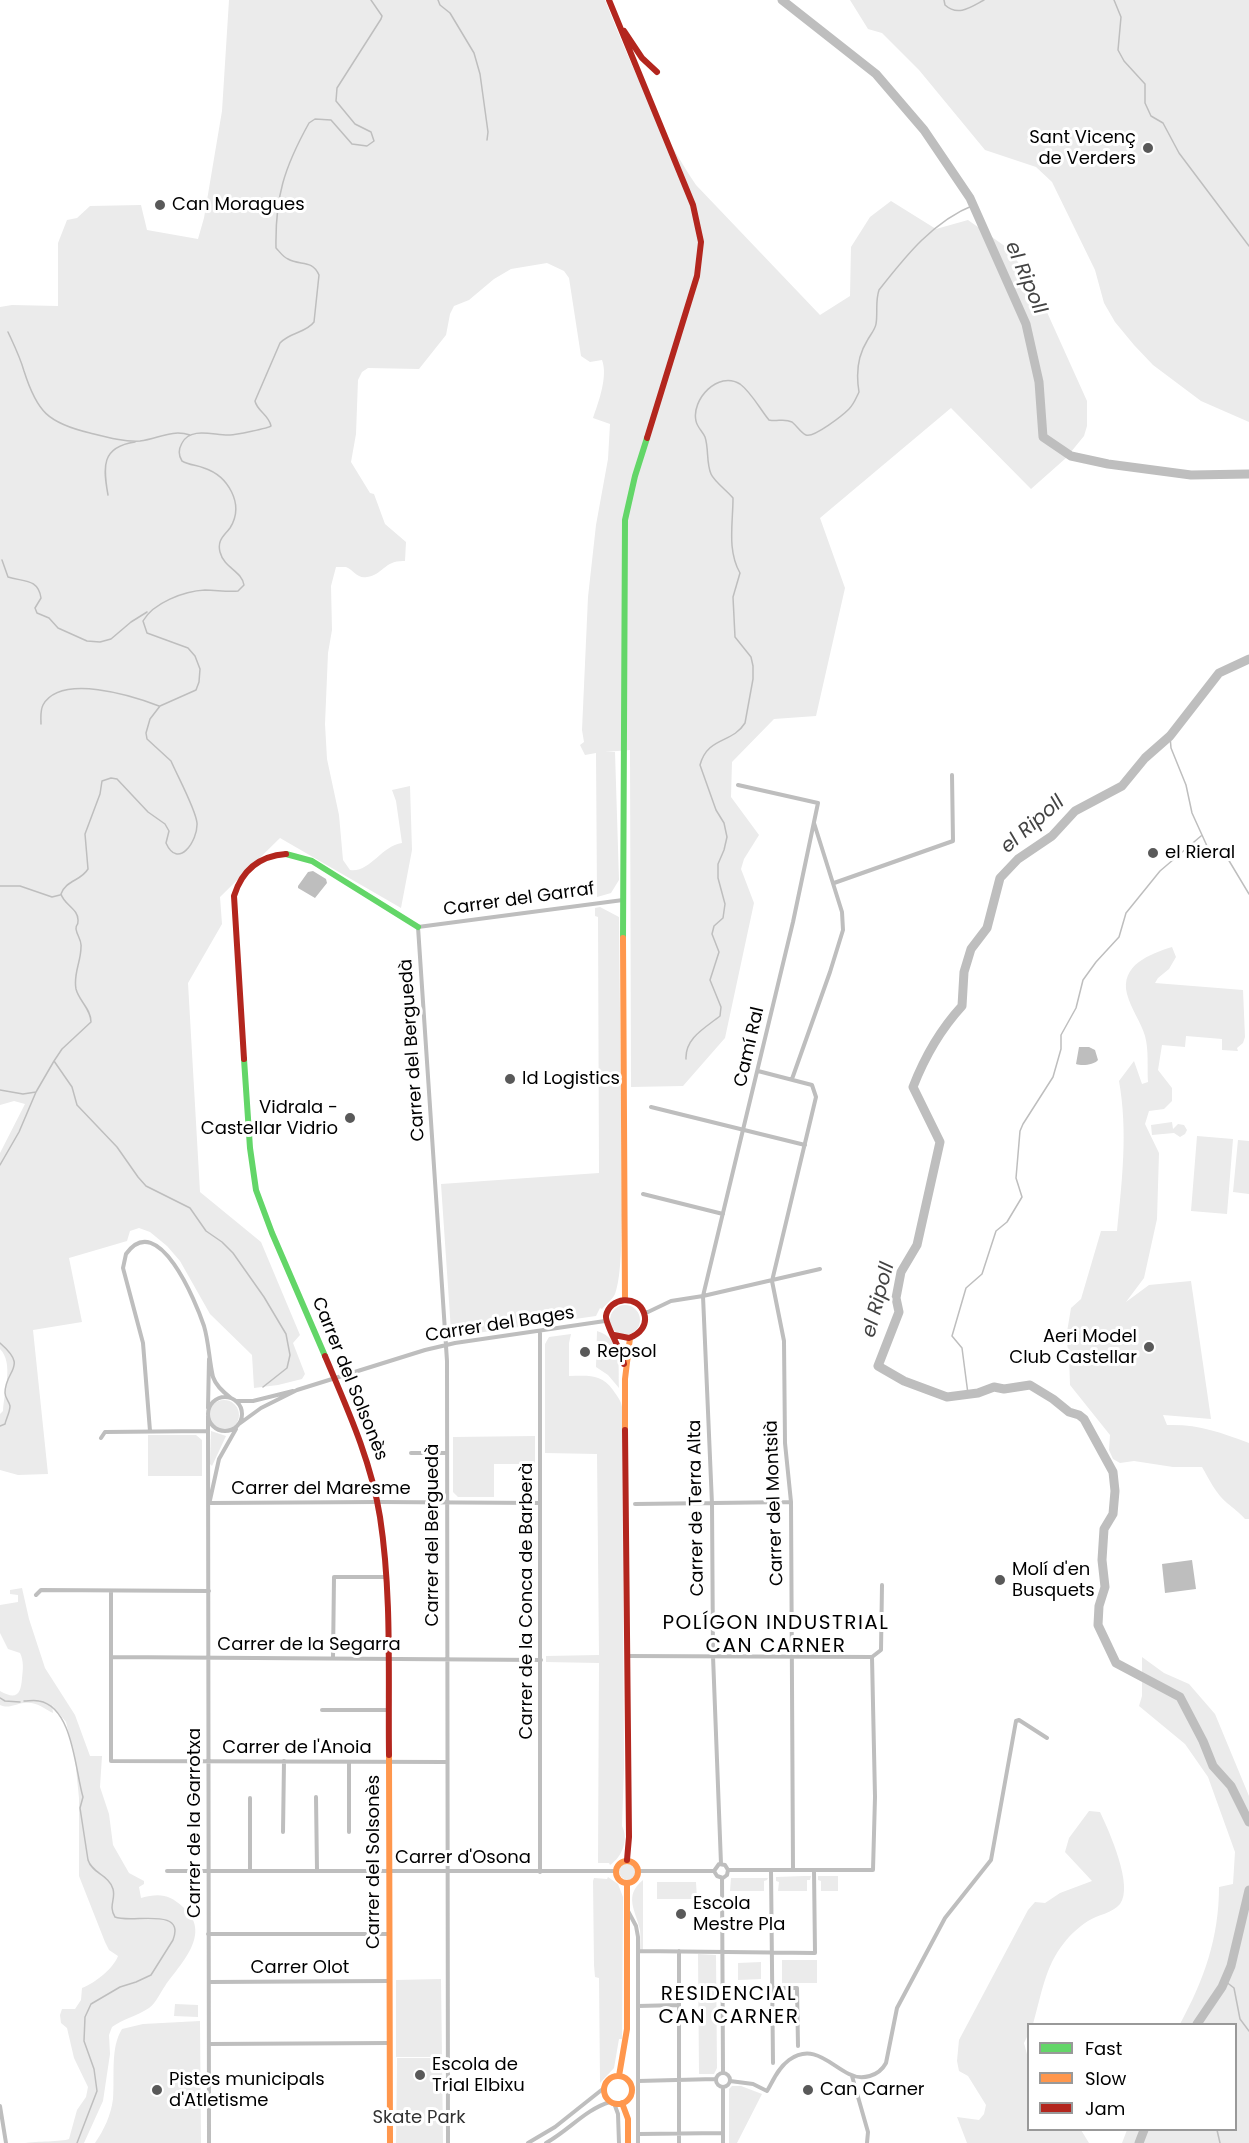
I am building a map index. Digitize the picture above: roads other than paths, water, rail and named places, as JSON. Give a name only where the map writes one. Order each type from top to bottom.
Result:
[{"type":"street","points":[[609,0],[693,205],[701,242],[697,276],[638,466],[625,520],[623,606],[625,1300]]},
{"type":"street","points":[[618,22],[642,58],[657,72]]},
{"type":"street","points":[[834,883],[953,841],[952,775]]},
{"type":"street","name":"Camí Ral","points":[[703,1296],[758,1071],[818,803],[738,785]]},
{"type":"street","points":[[792,1079],[843,930],[842,912],[814,823]]},
{"type":"street","name":"Carrer del Solsonès","points":[[390,2143],[388,1659],[385,1545],[378,1502],[360,1437],[272,1233],[256,1190],[250,1148],[234,896],[240,879],[256,862],[271,855],[293,854],[313,861],[418,927]]},
{"type":"street","name":"Carrer del Garraf","points":[[418,927],[624,900]]},
{"type":"street","name":"Carrer del Berguedà","points":[[418,927],[446,1345],[448,2143]]},
{"type":"street","points":[[758,1071],[812,1085],[816,1096],[772,1281]]},
{"type":"street","points":[[651,1107],[805,1145]]},
{"type":"street","points":[[643,1194],[723,1214]]},
{"type":"street","name":"Carrer de la Garrotxa","points":[[150,1431],[143,1343],[123,1268],[123,1258],[128,1250],[144,1242],[149,1241],[156,1244],[183,1280],[203,1324],[216,1383],[233,1399]]},
{"type":"street","points":[[643,1311],[648,1312],[671,1301],[703,1296],[820,1269]]},
{"type":"street","name":"Carrer del Montsià","points":[[772,1281],[784,1341],[784,1443],[791,1502],[793,1870]]},
{"type":"street","name":"Carrer de Terra Alta","points":[[703,1296],[712,1504],[713,1656],[721,1864]]},
{"type":"street","points":[[625,1300],[636,1303],[643,1311],[645,1323],[640,1332],[630,1338],[619,1338],[610,1331],[606,1321],[609,1308],[613,1304],[625,1300]]},
{"type":"street","name":"Carrer del Bages","points":[[233,1399],[253,1401],[297,1390],[446,1345],[606,1321]]},
{"type":"street","name":"Carrer de la Conca de Barberà","points":[[540,1331],[540,1872]]},
{"type":"street","points":[[614,1335],[625,1370]]},
{"type":"street","points":[[627,1860],[629,1837],[625,1370],[630,1338]]},
{"type":"street","name":"Carrer de la Garrotxa","points":[[209,2143],[207,1431],[210,1352]]},
{"type":"street","name":"Carrer del Bages","points":[[238,1425],[254,1412],[297,1390]]},
{"type":"street","points":[[216,1399],[233,1399],[242,1412],[238,1425],[228,1431],[219,1430],[211,1425],[208,1413],[216,1399]]},
{"type":"street","name":"Carrer de la Garrotxa","points":[[209,1503],[219,1459],[238,1425]]},
{"type":"street","points":[[101,1437],[105,1432],[207,1431]]},
{"type":"street","points":[[411,1453],[447,1453]]},
{"type":"street","points":[[635,1504],[791,1502]]},
{"type":"street","name":"Carrer del Maresme","points":[[209,1503],[540,1503]]},
{"type":"street","points":[[333,1658],[334,1577],[387,1577]]},
{"type":"street","points":[[627,1656],[872,1657],[881,1650],[882,1585]]},
{"type":"street","points":[[36,1595],[41,1590],[209,1591]]},
{"type":"street","points":[[111,1590],[112,1657]]},
{"type":"street","name":"Carrer de la Segarra","points":[[112,1657],[541,1660]]},
{"type":"street","name":"Carrer de l'Anoia","points":[[112,1657],[111,1761],[446,1762]]},
{"type":"street","points":[[728,1870],[873,1870],[875,1797],[872,1657]]},
{"type":"street","points":[[322,1710],[388,1710]]},
{"type":"street","points":[[730,2081],[753,2084],[767,2091],[786,2062],[796,2056],[806,2055],[819,2056],[828,2060],[852,2076],[870,2076],[884,2067],[897,2008],[945,1918],[991,1860],[1016,1721],[1025,1723],[1047,1738]]},
{"type":"street","points":[[283,1832],[284,1761]]},
{"type":"street","points":[[349,1762],[349,1832]]},
{"type":"street","points":[[316,1797],[317,1870]]},
{"type":"street","points":[[250,1798],[250,1870]]},
{"type":"street","points":[[627,1860],[636,1864],[638,1871],[636,1879],[627,1883],[617,1878],[616,1871],[620,1862],[627,1860]]},
{"type":"street","points":[[714,1871],[716,1866],[721,1864],[728,1870]]},
{"type":"street","points":[[722,1878],[727,1875],[728,1870]]},
{"type":"street","points":[[771,1870],[773,2063]]},
{"type":"street","points":[[638,1951],[815,1953],[814,1870]]},
{"type":"street","name":"Carrer d'Osona","points":[[167,1871],[616,1871]]},
{"type":"street","points":[[638,1871],[714,1871]]},
{"type":"street","points":[[714,1871],[722,1878]]},
{"type":"street","points":[[722,1878],[723,2072]]},
{"type":"street","points":[[619,2076],[627,2029],[627,1883]]},
{"type":"street","points":[[628,1911],[636,1926],[638,1951],[638,2143]]},
{"type":"street","points":[[208,1934],[388,1934]]},
{"type":"street","points":[[679,1951],[679,2143]]},
{"type":"street","name":"Carrer Olot","points":[[210,1982],[389,1981]]},
{"type":"street","points":[[723,1988],[797,1988],[798,2046]]},
{"type":"street","points":[[638,2006],[679,2005]]},
{"type":"street","points":[[209,2044],[389,2043]]},
{"type":"street","points":[[723,2072],[729,2076],[730,2081]]},
{"type":"street","points":[[715,2079],[723,2072]]},
{"type":"street","points":[[528,2143],[555,2127],[604,2088],[608,2080],[619,2076],[629,2081],[632,2090],[629,2098],[622,2103],[602,2104],[588,2112],[553,2141],[546,2143]]},
{"type":"street","points":[[852,2076],[868,2133],[867,2143]]},
{"type":"street","points":[[715,2079],[718,2086],[723,2087],[730,2081]]},
{"type":"street","points":[[638,2081],[715,2079]]},
{"type":"street","points":[[723,2087],[723,2143]]},
{"type":"street","points":[[604,2088],[605,2096],[612,2102],[618,2114],[619,2143]]},
{"type":"street","points":[[622,2103],[628,2119],[628,2143]]},
{"type":"street","points":[[0,2106],[6,2143]]},
{"type":"street","points":[[639,2134],[723,2133]]},
{"type":"waterway","points":[[0,1165],[54,1061],[62,1049],[91,1022],[89,1013],[76,989],[81,945],[76,929],[78,917],[61,894],[66,886],[82,876],[88,869],[85,834],[100,794],[102,781],[117,779],[148,812],[165,824],[169,831],[166,843],[171,851],[176,854],[181,853],[186,850],[194,838],[197,823],[186,792],[171,761],[147,739],[146,733],[150,719],[160,706],[196,690],[200,669],[195,656],[188,648],[147,633],[143,621],[154,609],[170,599],[205,590],[238,591],[244,585],[240,576],[225,562],[219,548],[222,538],[234,519],[236,510],[232,492],[227,484],[213,472],[182,461],[179,450],[186,438],[197,433],[233,435],[271,426],[255,401],[280,343],[311,326],[314,322],[319,275],[313,267],[286,258],[276,248],[279,198],[293,154],[309,123],[315,119],[331,120],[352,144],[367,146],[374,141],[371,132],[355,124],[336,101],[337,88],[381,19],[382,16],[371,0]]},
{"type":"waterway","points":[[438,0],[440,5],[450,13],[474,53],[480,74],[488,132],[487,140]]},
{"type":"waterway","name":"el Ripoll","points":[[782,0],[876,74],[924,130],[970,198],[1026,324],[1039,382],[1043,437],[1071,456],[1108,464],[1191,475],[1249,474]]},
{"type":"waterway","points":[[944,0],[945,5],[950,9],[960,11],[984,0]]},
{"type":"waterway","points":[[1114,0],[1121,17],[1118,50],[1124,61],[1145,84],[1145,103],[1151,116],[1163,123],[1179,153],[1249,246]]},
{"type":"waterway","points":[[686,1059],[692,1039],[720,1016],[721,1007],[710,980],[719,952],[712,934],[714,926],[723,918],[725,904],[718,878],[718,864],[727,837],[724,823],[716,810],[700,765],[709,749],[740,730],[745,723],[753,679],[751,657],[735,637],[733,597],[740,573],[732,546],[733,498],[711,474],[705,437],[696,421],[698,404],[702,396],[715,384],[732,381],[748,391],[769,420],[792,422],[806,435],[822,430],[835,421],[851,407],[859,392],[859,359],[877,320],[879,290],[933,230],[959,212],[974,205]]},
{"type":"waterway","points":[[8,332],[34,397],[46,414],[54,420],[76,429],[128,441],[147,440],[177,433],[190,435]]},
{"type":"waterway","points":[[108,495],[105,467],[110,454],[116,448],[135,442]]},
{"type":"waterway","points":[[2,560],[8,577],[29,582],[37,587],[41,598],[35,608],[37,613],[49,618],[58,628],[87,641],[100,642],[111,639],[147,612]]},
{"type":"waterway","name":"el Ripoll","points":[[1249,659],[1219,673],[1170,736],[1145,758],[1122,786],[1075,811],[1052,836],[1018,859],[1000,878],[987,928],[971,949],[964,972],[962,1006],[934,1044],[913,1087],[940,1142],[917,1245],[901,1272],[896,1298],[899,1312],[878,1366],[904,1381],[947,1397],[978,1393],[994,1387],[1004,1389],[1030,1385],[1069,1412],[1084,1419],[1113,1472],[1115,1491],[1113,1514],[1104,1529],[1102,1560],[1105,1587],[1099,1606],[1098,1625],[1116,1663],[1180,1697],[1213,1766],[1231,1786],[1249,1822]]},
{"type":"waterway","points":[[41,724],[43,705],[52,695],[65,690],[81,689],[116,693],[159,706]]},
{"type":"waterway","points":[[1170,736],[1171,748],[1186,785],[1192,813],[1207,846],[1228,859],[1249,894]]},
{"type":"waterway","points":[[968,1394],[962,1348],[952,1336],[966,1288],[982,1274],[996,1231],[1007,1222],[1022,1197],[1016,1178],[1020,1131],[1053,1077],[1061,1049],[1061,1035],[1076,1008],[1083,980],[1119,937],[1126,913],[1160,871],[1201,836]]},
{"type":"waterway","points":[[0,886],[20,886],[52,897],[60,895]]},
{"type":"waterway","points":[[54,1061],[72,1087],[77,1105],[117,1147],[146,1186],[190,1208],[206,1231],[233,1253],[264,1297],[286,1334],[290,1355],[287,1368],[263,1387]]},
{"type":"waterway","points":[[0,1090],[23,1094],[36,1092]]},
{"type":"waterway","points":[[0,1343],[9,1351],[14,1363],[5,1393],[10,1406],[9,1411],[5,1424],[0,1426]]},
{"type":"waterway","points":[[0,1698],[5,1701],[20,1702]]},
{"type":"waterway","points":[[24,1701],[39,1701],[50,1706],[66,1727],[75,1756],[83,1797],[80,1808],[88,1860],[93,1868],[111,1884],[114,1893],[112,1909],[115,1917],[165,1920],[172,1923],[175,1930],[173,1940],[151,1975],[120,1987],[91,2004],[85,2017],[84,2041],[94,2069],[97,2091],[77,2143]]},
{"type":"waterway","name":"el Ripoll","points":[[1198,2023],[1222,1987],[1231,1966],[1249,1890]]},
{"type":"waterway","points":[[1225,1981],[1234,1988],[1240,2019],[1249,2031]]},
{"type":"waterway","name":"el Ripoll","points":[[1139,2143],[1144,2131]]},
{"type":"waterway","points":[[1217,2131],[1220,2143]]},
{"type":"place","name":"Sant Vicenç de Verders","points":[[1148,148]]},
{"type":"place","name":"Can Moragues","points":[[160,205]]},
{"type":"place","name":"el Rieral","points":[[1153,853]]},
{"type":"place","name":"Id Logistics","points":[[510,1079]]},
{"type":"place","name":"Vidrala - Castellar Vidrio","points":[[350,1118]]},
{"type":"place","name":"Aeri Model Club Castellar","points":[[1149,1347]]},
{"type":"place","name":"Repsol","points":[[585,1352]]},
{"type":"place","name":"Molí d'en Busquets","points":[[1000,1580]]},
{"type":"place","name":"Escola Mestre Pla","points":[[681,1914]]},
{"type":"place","name":"Escola de Trial Elbixu","points":[[420,2075]]},
{"type":"place","name":"Pistes municipals d'Atletisme","points":[[157,2090]]},
{"type":"place","name":"Can Carner","points":[[808,2090]]},
{"type":"district","name":"POLÍGON INDUSTRIAL CAN CARNER","points":[[776,1636]]},
{"type":"district","name":"RESIDENCIAL CAN CARNER","points":[[729,2006]]},
{"type":"park label","name":"Skate Park","points":[[419,2118]]}]
